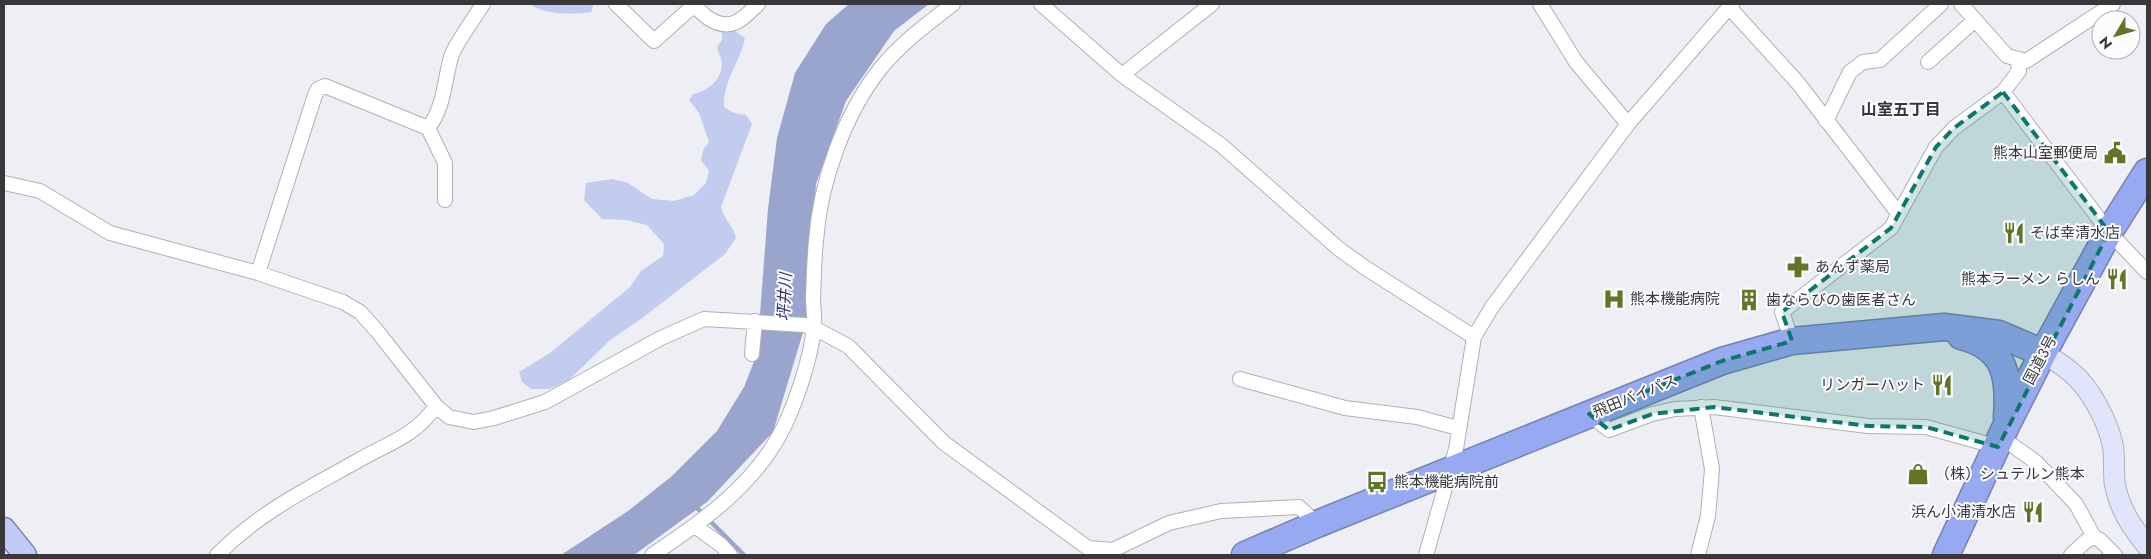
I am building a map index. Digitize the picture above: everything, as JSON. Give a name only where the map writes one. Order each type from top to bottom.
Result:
[{"type":"highway","name":"国道3号","points":[[1946,555],[2043,353],[2109,232],[2147,172]]},
{"type":"highway","name":"飛田バイパス","points":[[1244,555],[1722,361],[1792,342],[1944,327],[1999,334],[2043,353]]},
{"type":"highway","points":[[1929,329],[1970,338],[1992,350],[2002,364],[2008,379],[2002,436]]},
{"type":"main road","points":[[4,529],[25,555]]},
{"type":"street","points":[[428,128],[436,118],[441,104],[453,51],[483,4]]},
{"type":"street","points":[[616,4],[654,41],[692,7],[699,6],[707,17],[717,23],[730,24],[740,23],[758,4]]},
{"type":"street","points":[[652,555],[695,526],[734,494],[763,463],[779,438],[796,401],[809,326],[816,238],[828,178],[839,143],[855,106],[881,68],[915,34],[953,4]]},
{"type":"street","points":[[1041,4],[1122,75],[1221,145],[1339,249],[1474,337]]},
{"type":"street","points":[[1122,75],[1212,4]]},
{"type":"street","points":[[1540,4],[1576,62],[1628,124]]},
{"type":"street","points":[[1826,121],[1850,72],[1863,62],[1880,60],[1941,4]]},
{"type":"street","points":[[1962,4],[2008,56],[2026,61],[2113,4]]},
{"type":"street","points":[[1426,555],[1456,449],[1474,337],[1492,307],[1628,124],[1731,5],[1798,83],[1895,210],[1900,212]]},
{"type":"street","points":[[1928,62],[1975,20]]},
{"type":"street","points":[[1792,342],[1782,312],[1891,228],[1936,147],[1954,128],[2003,92],[2019,70],[2018,60]]},
{"type":"street","points":[[258,273],[318,89],[325,86],[428,128],[445,163],[445,200]]},
{"type":"street","points":[[2003,92],[2109,232],[2147,272]]},
{"type":"street","points":[[4,183],[40,191],[110,233],[258,273],[343,302],[360,312],[392,348],[436,406],[449,417],[474,422],[494,418],[544,402],[661,338],[704,319],[759,321],[809,326],[848,346],[944,443],[1088,548],[1113,550],[1169,523],[1221,511],[1299,507],[1317,524]]},
{"type":"street","points":[[752,354],[759,321]]},
{"type":"street","points":[[2043,353],[2073,373],[2091,397],[2108,429],[2113,447],[2115,485],[2121,505],[2129,524],[2147,546]]},
{"type":"street","points":[[1240,380],[1345,408],[1417,417],[1458,428]]},
{"type":"street","points":[[217,555],[273,508],[399,439],[424,423],[436,406]]},
{"type":"street","points":[[1698,555],[1708,516],[1712,469],[1701,407]]},
{"type":"street","points":[[1588,414],[1609,430],[1652,414],[1701,407],[1868,426],[1926,427],[2002,436],[2036,462],[2076,504],[2094,537],[2100,540],[2115,555]]},
{"type":"street","points":[[695,526],[721,545],[730,555]]},
{"type":"street","points":[[2071,555],[2086,541],[2094,537]]},
{"type":"highlighted area","points":[[2003,92],[2109,232],[1998,447],[1926,427],[1868,426],[1714,407],[1652,414],[1609,430],[1589,414],[1722,361],[1792,341],[1782,312],[1891,228],[1936,147],[1954,128]]},
{"type":"shaded area","points":[[529,4],[594,4],[591,12],[567,14],[543,10]]},
{"type":"shaded area","points":[[722,31],[735,31],[745,38],[726,89],[724,107],[734,113],[746,115],[752,124],[721,207],[736,238],[725,254],[641,319],[610,340],[568,381],[549,389],[531,389],[522,382],[519,372],[550,353],[630,287],[641,271],[663,256],[664,244],[647,225],[626,220],[602,219],[584,200],[586,183],[612,179],[628,183],[652,199],[674,201],[694,195],[706,183],[709,171],[701,160],[703,150],[709,142],[699,113],[689,100],[693,94],[699,93],[713,84],[720,75],[722,63],[717,47],[722,40]]},
{"type":"water","name":"坪井川","points":[[849,4],[929,4],[894,31],[846,101],[816,184],[807,319],[773,432],[707,502],[634,555],[561,555],[628,511],[672,476],[717,431],[744,387],[757,354],[768,209],[777,138],[795,73],[826,24]]},
{"type":"waterway","points":[[694,505],[744,555]]},
{"type":"place","name":"熊本山室郵便局","points":[[2115,153]]},
{"type":"place","name":"そば幸清水店","points":[[2014,233]]},
{"type":"place","name":"あんず薬局","points":[[1798,267]]},
{"type":"place","name":"熊本ラーメン らしん","points":[[2117,279]]},
{"type":"place","name":"熊本機能病院","points":[[1614,299]]},
{"type":"place","name":"歯ならびの歯医者さん","points":[[1749,300]]},
{"type":"place","name":"リンガーハット","points":[[1942,385]]},
{"type":"place","name":"（株）シュテルン熊本","points":[[1918,474]]},
{"type":"place","name":"熊本機能病院前","points":[[1377,482]]},
{"type":"place","name":"浜ん小浦清水店","points":[[2033,512]]},
{"type":"district","name":"山室五丁目","points":[[1901,109]]}]
